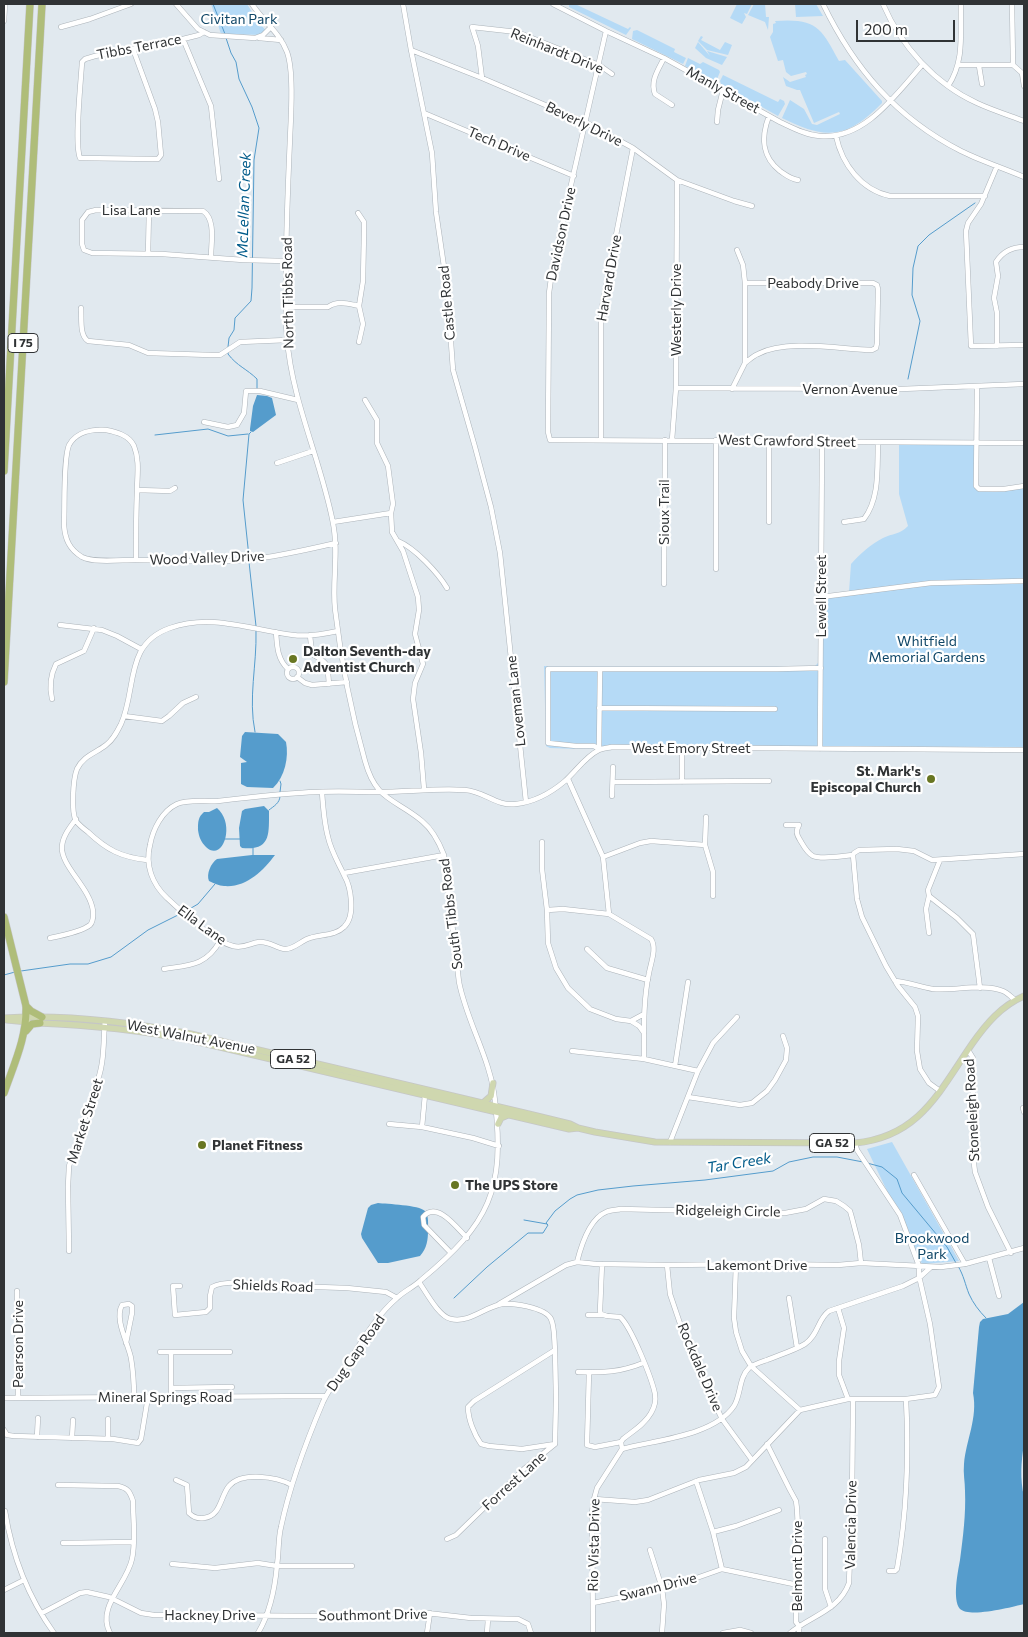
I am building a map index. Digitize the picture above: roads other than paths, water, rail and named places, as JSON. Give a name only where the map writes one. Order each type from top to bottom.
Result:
[{"type":"highway","name":"I 75","points":[[4,472],[30,4]]},
{"type":"highway","name":"I 75","points":[[4,682],[42,4]]},
{"type":"highway","points":[[4,917],[26,1006],[27,1019],[25,1033],[4,1093]]},
{"type":"highway","points":[[25,1033],[32,1024],[41,1020],[26,1006]]},
{"type":"main road","name":"West Walnut Avenue","points":[[4,1019],[155,1028],[425,1095],[570,1124],[578,1128],[626,1138],[670,1142],[855,1142],[879,1138],[906,1126],[927,1109],[992,1018],[1015,1000],[1024,996]]},
{"type":"main road","name":"West Walnut Avenue","points":[[200,1039],[483,1103],[508,1115],[569,1129],[578,1128]]},
{"type":"main road","points":[[483,1103],[491,1096],[493,1083]]},
{"type":"main road","points":[[498,1124],[501,1118],[508,1115]]},
{"type":"street","points":[[4,21],[5,4]]},
{"type":"street","points":[[61,27],[131,4]]},
{"type":"street","points":[[176,4],[198,29],[204,32],[217,36],[281,40]]},
{"type":"street","name":"North Tibbs Road","points":[[252,4],[281,40],[288,56],[291,114],[286,261],[287,340],[298,400],[333,522],[336,543]]},
{"type":"street","name":"Castle Road","points":[[403,4],[432,152],[437,218],[447,287],[453,370],[476,447],[491,507],[500,553],[505,600]]},
{"type":"street","name":"Manly Street","points":[[553,4],[664,58],[769,116],[805,133],[821,136],[836,136],[851,132],[864,124],[890,100],[923,64]]},
{"type":"street","points":[[823,4],[849,52],[890,100],[910,118],[941,140],[961,151],[1024,177]]},
{"type":"street","points":[[883,4],[900,36],[923,64],[948,86],[976,103],[1024,121]]},
{"type":"street","points":[[948,86],[959,65],[961,4]]},
{"type":"street","points":[[1012,4],[1013,65]]},
{"type":"street","name":"Reinhardt Drive","points":[[482,78],[478,46],[472,27],[517,32],[598,65],[612,74]]},
{"type":"street","points":[[255,38],[264,35],[270,28]]},
{"type":"street","name":"Davidson Drive","points":[[550,440],[548,432],[548,293],[606,31]]},
{"type":"street","name":"Tibbs Terrace","points":[[133,49],[155,109],[161,155],[158,159],[153,160],[80,158],[78,152],[82,62],[88,57],[183,39],[204,32]]},
{"type":"street","points":[[183,39],[211,106],[219,179]]},
{"type":"street","name":"Beverly Drive","points":[[411,50],[585,122],[633,148],[677,180],[752,206]]},
{"type":"street","points":[[664,58],[652,87],[655,94],[672,105]]},
{"type":"street","points":[[959,65],[1013,65],[1022,73],[1024,86]]},
{"type":"street","points":[[979,66],[982,84]]},
{"type":"street","points":[[717,122],[723,90]]},
{"type":"street","name":"Tech Drive","points":[[424,113],[574,176]]},
{"type":"street","points":[[769,116],[764,133],[763,145],[765,152],[778,169],[790,178],[798,180]]},
{"type":"street","points":[[836,136],[840,154],[848,166],[866,185],[883,194],[890,196],[985,196]]},
{"type":"street","name":"Harvard Drive","points":[[600,440],[601,312],[633,148]]},
{"type":"street","points":[[997,166],[985,196],[967,227],[971,346],[1024,345]]},
{"type":"street","name":"Westerly Drive","points":[[672,440],[676,388],[677,180]]},
{"type":"street","name":"Lisa Lane","points":[[211,257],[211,222],[208,214],[203,211],[96,210],[88,212],[82,220],[81,237],[84,250],[92,254],[148,254],[286,261]]},
{"type":"street","points":[[148,254],[149,210]]},
{"type":"street","points":[[358,213],[364,222],[363,281],[359,306],[362,324],[359,342]]},
{"type":"street","points":[[997,346],[997,312],[994,298],[998,276],[996,262],[1005,251],[1024,247]]},
{"type":"street","points":[[732,389],[745,363],[745,283],[743,265],[737,250]]},
{"type":"street","name":"Peabody Drive","points":[[745,283],[873,283],[878,289],[876,348],[872,350],[840,349],[809,345],[778,348],[758,353],[745,363]]},
{"type":"street","points":[[286,307],[328,307],[333,303],[359,306]]},
{"type":"street","points":[[81,308],[83,338],[88,342],[129,345],[148,353],[220,355],[240,342],[287,340]]},
{"type":"street","name":"Vernon Avenue","points":[[676,388],[947,388],[1024,384]]},
{"type":"street","points":[[977,386],[976,486],[979,490],[1004,490],[1024,486]]},
{"type":"street","points":[[204,422],[228,427],[237,425],[244,413],[246,391],[260,391],[298,400]]},
{"type":"street","points":[[365,400],[377,420],[378,443],[388,466],[393,504],[390,513],[392,532],[406,558],[418,597],[419,610],[415,634],[423,664],[416,683],[413,699],[424,789]]},
{"type":"street","name":"Wood Valley Drive","points":[[136,560],[137,457],[131,441],[118,433],[100,430],[84,432],[72,440],[69,446],[66,463],[64,525],[68,544],[83,557],[90,559],[136,560],[245,560],[336,543]]},
{"type":"street","name":"West Crawford Street","points":[[550,440],[1024,443]]},
{"type":"street","name":"Sioux Trail","points":[[664,440],[664,584]]},
{"type":"street","points":[[716,440],[716,569]]},
{"type":"street","points":[[769,522],[770,442]]},
{"type":"street","name":"Lewell Street","points":[[820,749],[822,442]]},
{"type":"street","points":[[844,522],[864,519],[873,504],[877,477],[878,443]]},
{"type":"street","points":[[277,463],[313,451]]},
{"type":"street","points":[[137,490],[170,491],[175,488]]},
{"type":"street","points":[[333,522],[390,513]]},
{"type":"street","points":[[398,541],[418,555],[440,576],[446,588]]},
{"type":"street","name":"South Tibbs Road","points":[[336,543],[334,596],[338,631],[365,762],[372,782],[379,792],[423,822],[437,837],[444,855],[462,999],[489,1068],[496,1109]]},
{"type":"street","points":[[821,597],[931,583],[1024,581]]},
{"type":"street","name":"Loveman Lane","points":[[505,600],[526,802]]},
{"type":"street","points":[[148,860],[116,853],[101,844],[76,821],[72,792],[77,769],[83,761],[114,738],[124,716],[135,664],[141,649],[154,636],[169,628],[194,622],[218,622],[295,635],[338,631]]},
{"type":"street","points":[[60,625],[94,628],[117,636],[141,649]]},
{"type":"street","points":[[52,699],[50,679],[56,664],[84,651],[94,628]]},
{"type":"street","points":[[276,632],[277,651],[284,666],[288,669]]},
{"type":"street","points":[[310,635],[312,654],[326,663],[329,684]]},
{"type":"street","points":[[293,666],[297,668],[298,677],[294,679],[288,677],[286,673],[288,669],[293,666]]},
{"type":"street","points":[[379,792],[424,789],[467,790],[482,794],[499,804],[506,805],[526,802],[554,790],[599,749],[600,669],[821,668]]},
{"type":"street","name":"West Emory Street","points":[[600,669],[548,669],[548,743],[594,746],[599,749],[612,747],[1024,750]]},
{"type":"street","points":[[298,677],[305,683],[312,685],[347,682]]},
{"type":"street","points":[[124,716],[162,721],[183,703],[196,697]]},
{"type":"street","points":[[599,708],[775,709]]},
{"type":"street","points":[[682,748],[682,782]]},
{"type":"street","points":[[612,766],[612,796]]},
{"type":"street","points":[[568,779],[603,857],[609,914]]},
{"type":"street","points":[[613,782],[770,781]]},
{"type":"street","name":"Ella Lane","points":[[322,792],[332,853],[344,873],[348,886],[350,915],[348,923],[343,928],[334,933],[304,940],[284,950],[273,944],[263,942],[240,948],[220,941],[157,889],[149,869],[148,860],[152,837],[159,821],[171,808],[180,803],[322,792],[379,792]]},
{"type":"street","points":[[706,818],[705,845],[713,872],[713,896]]},
{"type":"street","points":[[50,938],[70,934],[90,925],[93,919],[89,895],[64,858],[62,847],[68,830],[76,819]]},
{"type":"street","points":[[786,825],[799,825],[796,830],[797,836],[813,856],[854,855]]},
{"type":"street","points":[[542,842],[542,869],[547,910],[548,942],[556,968],[568,988],[590,1009],[616,1019],[631,1021],[639,1026],[644,1033]]},
{"type":"street","points":[[603,857],[640,843],[705,845]]},
{"type":"street","points":[[940,1092],[928,1083],[922,1072],[917,1051],[918,1016],[915,1007],[886,966],[862,917],[857,899],[854,853],[859,850],[896,849],[914,851],[932,860],[1024,854]]},
{"type":"street","points":[[344,873],[444,855]]},
{"type":"street","points":[[929,933],[926,909],[929,896],[928,890],[940,860]]},
{"type":"street","points":[[929,896],[942,904],[973,934],[980,988]]},
{"type":"street","points":[[547,910],[563,909],[609,914],[651,939],[654,949],[644,1014],[644,1059]]},
{"type":"street","points":[[164,969],[188,966],[204,961],[214,952],[220,941]]},
{"type":"street","points":[[587,949],[608,968],[648,980]]},
{"type":"street","points":[[895,981],[909,982],[933,989],[980,988],[1004,991],[1015,1000]]},
{"type":"street","points":[[675,1066],[688,982]]},
{"type":"street","points":[[631,1021],[644,1014]]},
{"type":"street","points":[[670,1142],[698,1071],[713,1043],[737,1017]]},
{"type":"street","name":"Market Street","points":[[69,1251],[69,1166],[100,1075],[105,1024]]},
{"type":"street","points":[[688,1097],[740,1105],[752,1103],[767,1091],[786,1060],[787,1048],[783,1036]]},
{"type":"street","name":"Stoneleigh Road","points":[[968,1050],[972,1058],[973,1156],[975,1172],[988,1207],[1011,1252]]},
{"type":"street","points":[[572,1052],[644,1059],[698,1071]]},
{"type":"street","points":[[422,1127],[425,1095]]},
{"type":"street","name":"Dug Gap Road","points":[[258,1633],[274,1593],[280,1529],[292,1485],[306,1443],[326,1396],[376,1320],[396,1298],[419,1282],[467,1238],[478,1222],[488,1203],[496,1179],[499,1146],[496,1109]]},
{"type":"street","points":[[389,1124],[422,1127],[473,1138],[499,1146]]},
{"type":"street","points":[[594,1499],[635,1502],[648,1500],[696,1481],[734,1473],[746,1468],[800,1410],[850,1399],[906,1399],[935,1396],[939,1387],[930,1324],[919,1278],[919,1266],[900,1215],[857,1150],[855,1142]]},
{"type":"street","points":[[914,1175],[965,1264]]},
{"type":"street","name":"Ridgeleigh Circle","points":[[576,1262],[581,1244],[590,1226],[605,1212],[621,1209],[786,1213],[806,1209],[824,1199],[836,1201],[850,1211],[859,1244],[861,1263]]},
{"type":"street","points":[[451,1253],[424,1225],[423,1217],[427,1213],[430,1211],[440,1213],[467,1238]]},
{"type":"street","name":"Lakemont Drive","points":[[419,1282],[432,1302],[445,1316],[450,1319],[459,1320],[477,1315],[566,1265],[576,1262],[668,1265],[838,1265],[861,1263],[933,1266],[965,1264],[1024,1248]]},
{"type":"street","points":[[989,1258],[999,1296]]},
{"type":"street","points":[[602,1264],[600,1311],[603,1315]]},
{"type":"street","points":[[736,1264],[734,1318],[742,1351],[751,1366],[800,1410]]},
{"type":"street","name":"Rockdale Drive","points":[[668,1265],[670,1294],[688,1347],[722,1419],[752,1460]]},
{"type":"street","points":[[620,1442],[622,1449],[692,1432],[722,1419],[734,1406],[744,1377],[751,1366],[806,1343],[815,1336],[824,1315],[829,1311],[903,1286],[919,1278],[933,1266]]},
{"type":"street","name":"Shields Road","points":[[180,1286],[173,1286],[175,1315],[206,1312],[210,1308],[212,1288],[217,1284],[252,1283],[260,1286],[347,1288],[386,1292],[396,1298]]},
{"type":"street","name":"Pearson Drive","points":[[17,1291],[18,1398]]},
{"type":"street","points":[[789,1298],[797,1348]]},
{"type":"street","points":[[126,1343],[132,1312],[132,1306],[129,1304],[122,1305],[120,1310],[122,1328],[126,1343],[131,1357],[134,1397]]},
{"type":"street","name":"Forrest Lane","points":[[446,1539],[456,1535],[524,1469],[555,1444],[556,1399],[551,1317],[544,1312],[522,1305],[499,1304]]},
{"type":"street","name":"Valencia Drive","points":[[790,1633],[799,1626],[816,1618],[839,1601],[846,1591],[850,1576],[850,1399],[839,1375],[844,1328],[838,1308]]},
{"type":"street","points":[[588,1315],[620,1317],[624,1320],[655,1395],[652,1412],[645,1422],[620,1442],[595,1447],[587,1446],[590,1372]]},
{"type":"street","points":[[554,1350],[474,1401],[468,1407],[468,1413],[481,1444],[522,1449],[555,1444]]},
{"type":"street","points":[[160,1352],[230,1352]]},
{"type":"street","points":[[171,1352],[171,1397]]},
{"type":"street","points":[[578,1372],[606,1373],[629,1369],[643,1363]]},
{"type":"street","points":[[171,1388],[232,1386]]},
{"type":"street","points":[[216,1387],[216,1396]]},
{"type":"street","name":"Mineral Springs Road","points":[[4,1398],[326,1396]]},
{"type":"street","points":[[4,1430],[7,1435],[108,1439],[133,1443],[140,1441],[148,1397]]},
{"type":"street","points":[[889,1571],[897,1569],[905,1514],[908,1460],[906,1399]]},
{"type":"street","points":[[37,1437],[38,1418]]},
{"type":"street","points":[[108,1419],[108,1439]]},
{"type":"street","points":[[72,1438],[73,1420]]},
{"type":"street","name":"Belmont Drive","points":[[767,1444],[796,1501],[798,1528],[796,1622],[799,1626],[799,1633]]},
{"type":"street","name":"Rio Vista Drive","points":[[593,1633],[592,1512],[594,1499],[597,1488],[622,1449]]},
{"type":"street","points":[[176,1480],[187,1485],[189,1514],[201,1518],[206,1518],[215,1513],[229,1486],[244,1478],[266,1477],[292,1485]]},
{"type":"street","points":[[696,1481],[713,1532],[722,1569],[798,1585]]},
{"type":"street","points":[[58,1485],[118,1486],[128,1490],[133,1501],[134,1542],[132,1559],[128,1572],[107,1608],[107,1625],[110,1633]]},
{"type":"street","points":[[713,1532],[736,1526],[779,1510]]},
{"type":"street","points":[[5,1511],[9,1536],[24,1580],[54,1633]]},
{"type":"street","points":[[825,1539],[825,1589],[830,1608]]},
{"type":"street","points":[[63,1543],[134,1542]]},
{"type":"street","points":[[650,1550],[662,1588],[664,1604],[662,1633]]},
{"type":"street","points":[[172,1564],[216,1568],[258,1563],[277,1566],[352,1566]]},
{"type":"street","name":"Swann Drive","points":[[592,1603],[671,1587],[722,1569]]},
{"type":"street","points":[[4,1590],[24,1580]]},
{"type":"street","name":"Hackney Drive","points":[[42,1613],[80,1593],[88,1592],[97,1593],[141,1613],[154,1615],[266,1616]]},
{"type":"street","points":[[427,1633],[430,1613]]},
{"type":"street","name":"Southmont Drive","points":[[266,1616],[430,1613],[452,1617],[518,1619],[524,1621],[530,1627],[531,1633]]},
{"type":"street","points":[[487,1633],[488,1619]]},
{"type":"street","points":[[723,1633],[740,1630],[751,1633]]},
{"type":"water","points":[[257,395],[272,398],[276,415],[253,432],[250,429],[253,406]]},
{"type":"water","points":[[245,732],[278,734],[286,742],[285,766],[281,778],[273,788],[247,787],[241,784],[241,763],[247,762],[240,757],[242,736]]},
{"type":"water","points":[[264,806],[269,811],[269,827],[266,839],[258,847],[242,848],[240,846],[239,828],[242,811]]},
{"type":"water","points":[[217,808],[223,815],[226,823],[226,832],[222,846],[218,850],[212,851],[200,839],[198,822],[204,812]]},
{"type":"water","points":[[252,855],[275,855],[253,877],[240,884],[222,886],[209,881],[210,869],[217,859]]},
{"type":"water","points":[[378,1203],[410,1206],[425,1211],[428,1220],[428,1237],[426,1247],[420,1256],[388,1263],[378,1263],[361,1234],[368,1208]]},
{"type":"water","points":[[1024,1302],[1024,1444],[1021,1470],[1024,1497],[1024,1604],[991,1611],[965,1611],[960,1609],[958,1605],[956,1585],[965,1517],[964,1464],[974,1411],[973,1393],[979,1327],[983,1319],[1008,1314]]},
{"type":"waterway","name":"McLellan Creek","points":[[213,4],[225,34]]},
{"type":"waterway","name":"McLellan Creek","points":[[226,38],[236,62],[239,79],[259,128],[254,160],[251,301],[235,318],[234,330],[229,338],[228,347]]},
{"type":"waterway","points":[[908,379],[920,321],[912,295],[913,268],[918,246],[929,235],[975,203]]},
{"type":"waterway","name":"McLellan Creek","points":[[228,351],[228,354],[235,362],[257,379],[257,390]]},
{"type":"waterway","points":[[155,435],[208,429],[228,436],[248,434]]},
{"type":"waterway","name":"McLellan Creek","points":[[249,557],[243,500],[249,434],[251,432]]},
{"type":"waterway","name":"McLellan Creek","points":[[249,562],[256,626]]},
{"type":"waterway","name":"McLellan Creek","points":[[255,732],[252,707],[256,631]]},
{"type":"waterway","name":"McLellan Creek","points":[[280,781],[280,792]]},
{"type":"waterway","name":"McLellan Creek","points":[[269,810],[275,806],[280,796]]},
{"type":"waterway","points":[[225,839],[240,839]]},
{"type":"waterway","name":"McLellan Creek","points":[[253,848],[253,855]]},
{"type":"waterway","name":"McLellan Creek","points":[[186,911],[198,904],[215,884]]},
{"type":"waterway","name":"McLellan Creek","points":[[21,971],[70,964],[88,964],[111,957],[148,930],[180,914]]},
{"type":"waterway","name":"McLellan Creek","points":[[4,975],[15,972]]},
{"type":"waterway","name":"Tar Creek","points":[[454,1298],[487,1267],[528,1233],[543,1233],[548,1225],[546,1223],[555,1211],[577,1195],[598,1190],[705,1180],[773,1171],[789,1162],[813,1157],[837,1157],[863,1162]]},
{"type":"waterway","name":"Tar Creek","points":[[867,1163],[882,1167],[897,1179],[902,1193],[947,1247],[956,1263]]},
{"type":"waterway","points":[[524,1220],[547,1224]]},
{"type":"waterway","name":"Tar Creek","points":[[958,1266],[976,1307],[986,1318]]},
{"type":"place","name":"Dalton Seventh-day Adventist Church","points":[[293,659]]},
{"type":"place","name":"St. Mark's Episcopal Church","points":[[931,779]]},
{"type":"place","name":"Planet Fitness","points":[[202,1145]]},
{"type":"place","name":"The UPS Store","points":[[455,1185]]},
{"type":"park label","name":"Civitan Park","points":[[239,19]]},
{"type":"park label","name":"Whitfield Memorial Gardens","points":[[927,650]]},
{"type":"park label","name":"Brookwood Park","points":[[932,1246]]}]
